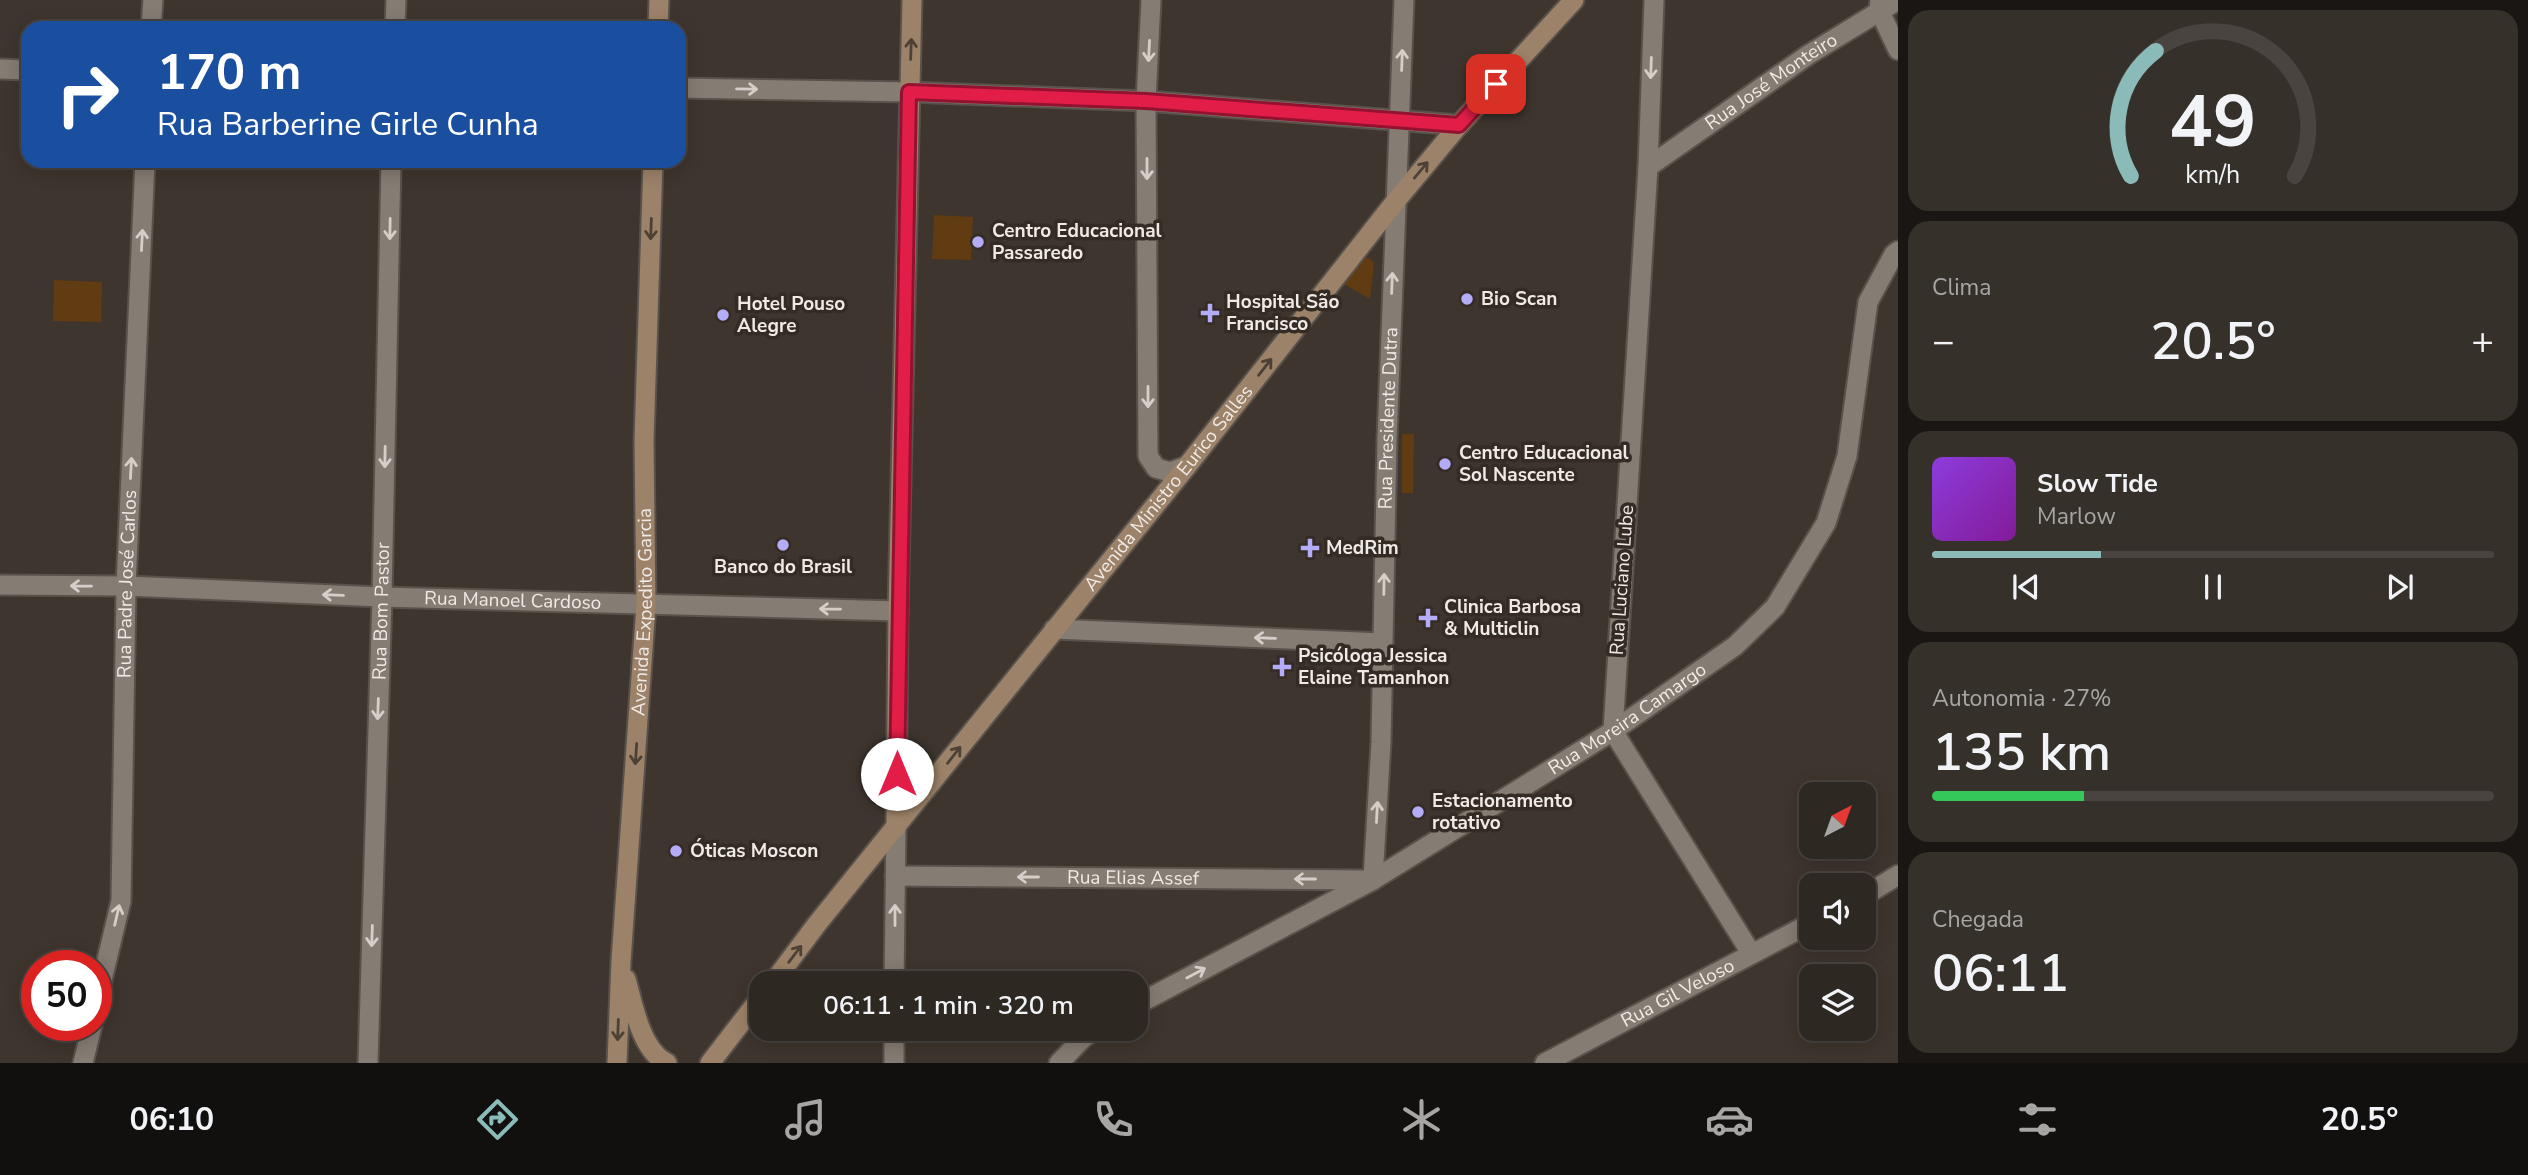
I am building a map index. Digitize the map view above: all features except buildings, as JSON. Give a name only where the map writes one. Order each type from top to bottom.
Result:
[{"type":"main road","points":[[658,21],[659,0]]},
{"type":"main road","points":[[896,828],[898,611],[912,0]]},
{"type":"main road","name":"Avenida Ministro Eurico Salles","points":[[782,971],[817,923],[1187,466],[1395,202],[1459,125],[1574,0]]},
{"type":"main road","name":"Avenida Expedito Garcia","points":[[617,1063],[621,961],[646,605],[644,441],[653,168]]},
{"type":"main road","points":[[621,961],[641,1033],[661,1060],[667,1063]]},
{"type":"main road","points":[[710,1063],[749,1013]]},
{"type":"main road","points":[[699,1063],[725,1045]]},
{"type":"street","points":[[152,21],[153,0]]},
{"type":"street","points":[[395,21],[396,0]]},
{"type":"street","points":[[1151,0],[1146,101],[1148,456],[1156,468],[1170,471],[1187,466]]},
{"type":"street","name":"Rua Presidente Dutra","points":[[1373,880],[1381,742],[1395,202],[1401,120],[1404,0]]},
{"type":"street","name":"Rua Luciano Lube","points":[[1613,731],[1648,167],[1654,0]]},
{"type":"street","name":"Rua José Monteiro","points":[[1648,167],[1879,5],[1898,0]]},
{"type":"street","points":[[1879,5],[1898,50]]},
{"type":"street","points":[[0,69],[21,70]]},
{"type":"street","points":[[686,88],[909,92],[1146,101],[1459,125]]},
{"type":"street","name":"Rua Padre José Carlos","points":[[109,950],[121,901],[126,586],[145,168]]},
{"type":"street","name":"Rua Bom Pastor","points":[[368,1063],[391,168]]},
{"type":"street","name":"Rua Moreira Camargo","points":[[1148,999],[1373,880],[1613,731],[1735,646],[1775,607],[1826,523],[1847,456],[1868,302],[1898,251]]},
{"type":"street","name":"Rua Manoel Cardoso","points":[[0,585],[126,586],[382,597],[898,611]]},
{"type":"street","points":[[1054,629],[1382,643]]},
{"type":"street","points":[[1613,731],[1752,953]]},
{"type":"street","points":[[894,971],[896,828]]},
{"type":"street","name":"Rua Elias Assef","points":[[895,876],[1373,880]]},
{"type":"street","points":[[1876,891],[1893,885]]},
{"type":"street","name":"Rua Gil Veloso","points":[[1545,1063],[1799,929]]},
{"type":"street","points":[[83,1063],[88,1041]]},
{"type":"street","points":[[894,1041],[894,1063]]},
{"type":"street","points":[[1059,1063],[1079,1041]]},
{"type":"shaded area","points":[[934,215],[973,217],[971,260],[932,259]]},
{"type":"shaded area","points":[[1363,256],[1371,259],[1374,264],[1370,299],[1342,283]]},
{"type":"shaded area","points":[[54,280],[102,282],[101,322],[53,321]]},
{"type":"shaded area","points":[[1402,434],[1414,434],[1413,493],[1402,493]]},
{"type":"place","name":"Centro Educacional Passaredo","points":[[978,242]]},
{"type":"place","name":"Bio Scan","points":[[1467,299]]},
{"type":"place","name":"Hospital São Francisco","points":[[1210,313]]},
{"type":"place","name":"Hotel Pouso Alegre","points":[[723,315]]},
{"type":"place","name":"Centro Educacional Sol Nascente","points":[[1445,464]]},
{"type":"place","name":"Banco do Brasil","points":[[783,545]]},
{"type":"place","name":"MedRim","points":[[1310,548]]},
{"type":"place","name":"Clinica Barbosa & Multiclin","points":[[1428,618]]},
{"type":"place","name":"Psicóloga Jessica Elaine Tamanhon","points":[[1282,667]]},
{"type":"place","name":"Estacionamento rotativo","points":[[1418,812]]},
{"type":"place","name":"Óticas Moscon","points":[[676,851]]},
{"type":"route","points":[[897,774],[909,92],[1146,101],[1459,125],[1496,84]]}]
